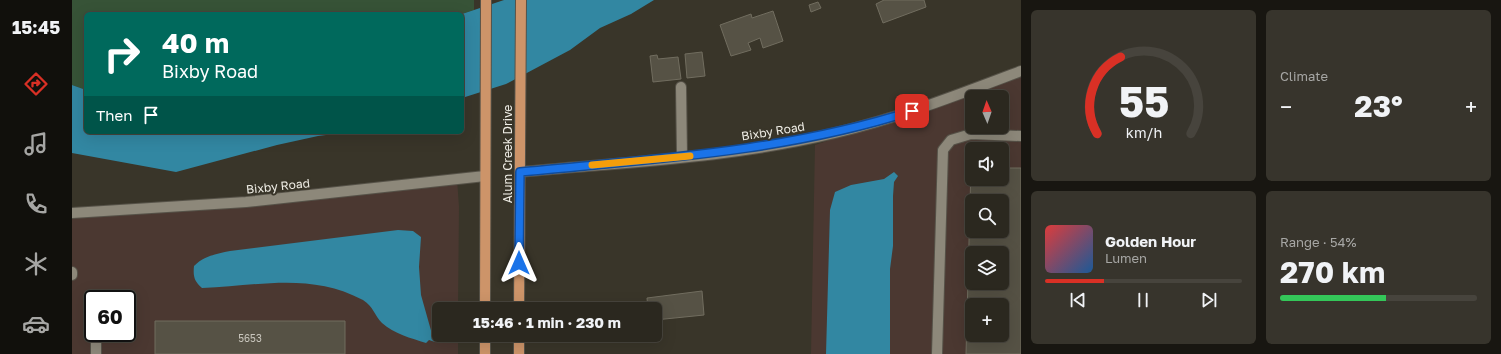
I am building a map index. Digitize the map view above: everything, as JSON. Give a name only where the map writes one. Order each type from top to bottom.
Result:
[{"type":"main road","name":"Alum Creek Drive","points":[[485,302],[486,0]]},
{"type":"main road","name":"Alum Creek Drive","points":[[519,302],[521,0]]},
{"type":"main road","points":[[485,342],[485,354]]},
{"type":"main road","points":[[519,342],[519,354]]},
{"type":"street","name":"Bixby Road","points":[[520,172],[682,156],[774,145],[856,128],[912,111],[1021,71]]},
{"type":"street","points":[[681,87],[682,156]]},
{"type":"street","points":[[937,354],[943,150],[951,140],[971,134],[1021,136]]},
{"type":"street","name":"Bixby Road","points":[[72,213],[246,202],[485,176]]},
{"type":"street","points":[[96,342],[96,354]]},
{"type":"shaded area","points":[[1021,76],[1021,354],[811,354],[815,145],[965,95],[965,134],[1009,134],[1009,90],[979,90]]},
{"type":"shaded area","points":[[457,179],[459,207],[458,302],[432,302],[432,342],[458,342],[458,354],[72,354],[72,213]]},
{"type":"green space","points":[[72,0],[474,0],[474,10],[464,13],[464,12],[84,12],[84,89],[72,85]]},
{"type":"water","points":[[504,0],[654,0],[631,14],[600,28],[570,50],[506,84],[464,97],[464,13]]},
{"type":"water","points":[[72,85],[84,89],[84,134],[334,134],[277,145],[176,172],[72,153]]},
{"type":"water","points":[[894,172],[898,176],[894,182],[893,196],[893,246],[890,269],[890,354],[826,354],[830,210],[835,192],[851,185],[884,179]]},
{"type":"water","points":[[398,230],[413,231],[421,237],[419,267],[421,295],[432,334],[432,341],[429,340],[426,343],[392,330],[382,323],[372,308],[363,300],[343,291],[324,286],[304,283],[284,283],[202,288],[197,283],[194,276],[194,266],[210,256],[230,251]]},
{"type":"building","points":[[884,0],[924,0],[926,7],[883,23],[876,4]]},
{"type":"building","points":[[818,2],[821,8],[811,12],[809,5]]},
{"type":"building","points":[[773,11],[783,41],[763,48],[760,38],[748,43],[751,50],[731,56],[720,25],[751,14],[752,18]]},
{"type":"building","points":[[702,52],[705,76],[687,78],[685,54]]},
{"type":"building","points":[[657,55],[658,59],[678,57],[681,79],[653,82],[650,56]]},
{"type":"building","points":[[1009,168],[1021,168],[1021,354],[966,354],[966,342],[1009,342],[1009,298],[967,298],[968,290],[1009,290],[1009,246],[969,246],[969,238],[1009,238],[1009,194],[970,194],[970,186],[1009,186]]},
{"type":"building","points":[[702,291],[704,315],[662,319],[662,302],[647,302],[647,298]]},
{"type":"building","points":[[155,321],[345,321],[345,354],[155,354]]},
{"type":"slow traffic","points":[[592,165],[690,156]]},
{"type":"route","points":[[519,263],[520,172],[732,151],[774,145],[834,134],[912,111]]}]
